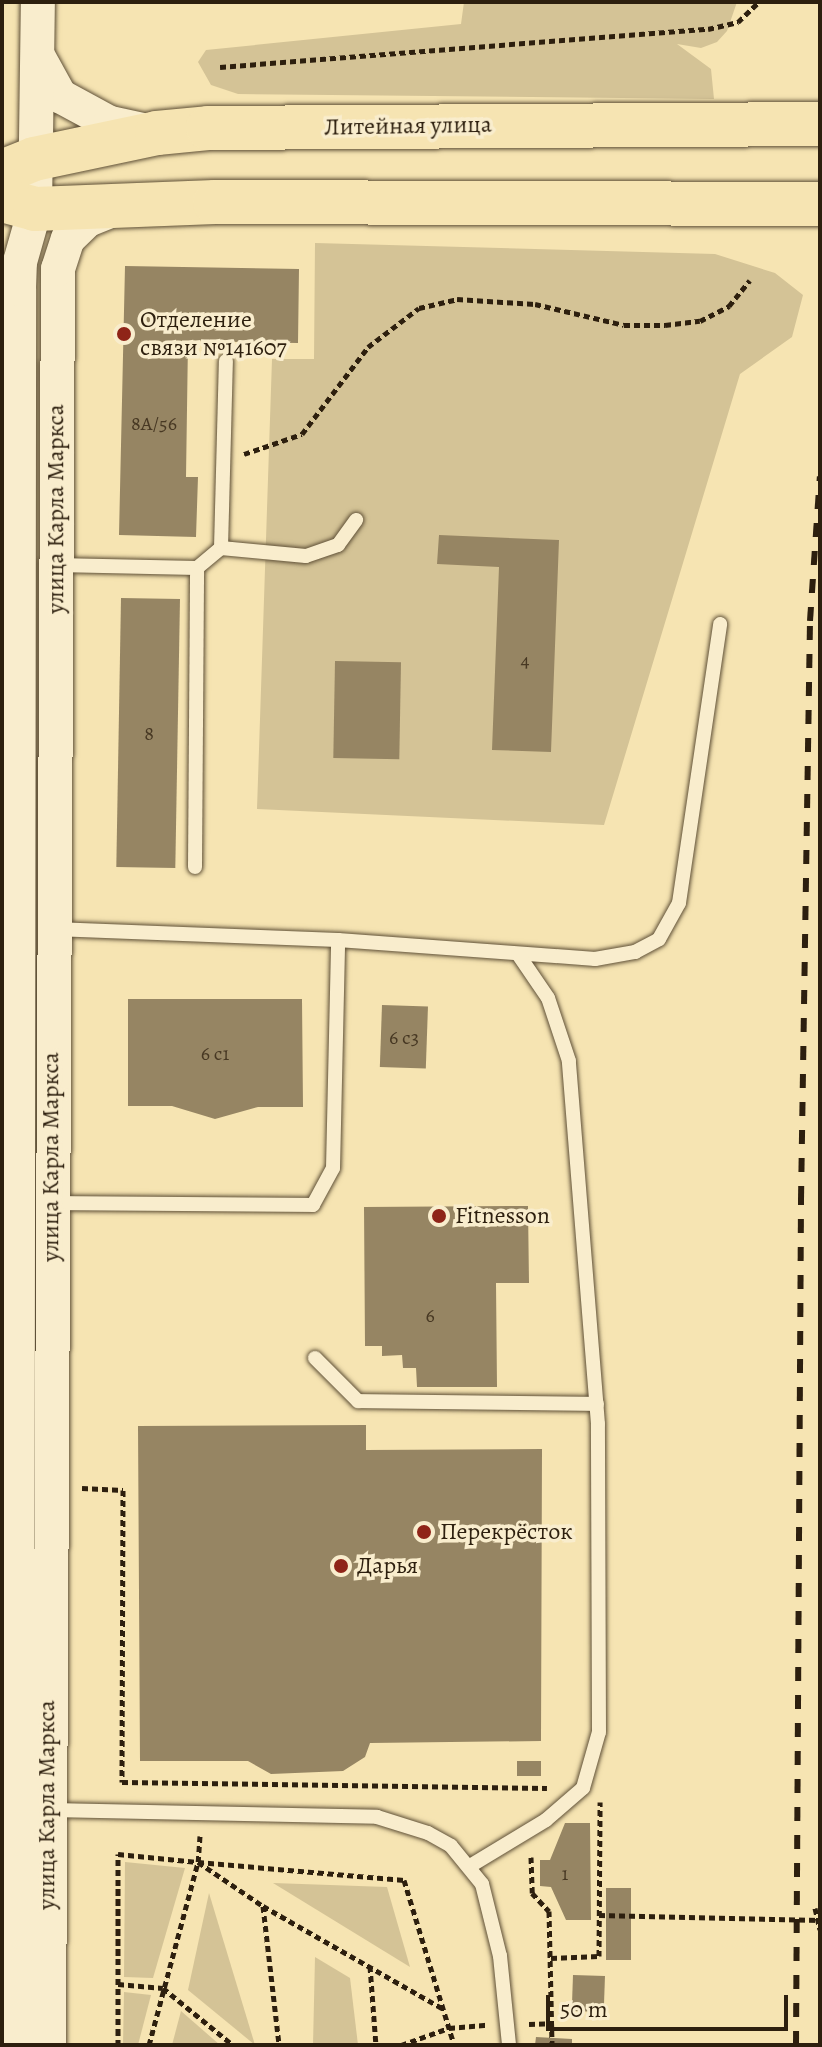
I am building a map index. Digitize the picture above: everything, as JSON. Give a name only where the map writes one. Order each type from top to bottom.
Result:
[{"type":"highway","name":"Литейная улица","points":[[18,166],[157,133],[208,128],[820,124]]},
{"type":"highway","points":[[18,204],[820,204]]},
{"type":"street","name":"улица Карла Маркса","points":[[17,2045],[9,1547],[11,483],[20,262],[18,166],[37,52],[38,2]]},
{"type":"street","points":[[37,52],[60,96],[83,112],[157,133]]},
{"type":"street","name":"улица Карла Маркса","points":[[18,204],[58,269]]},
{"type":"street","name":"улица Карла Маркса","points":[[49,2045],[46,1810],[58,269],[68,239],[88,220],[125,206]]},
{"type":"lane","points":[[221,548],[226,361]]},
{"type":"lane","points":[[56,565],[197,568],[221,548],[306,556],[326,552],[338,545],[356,520]]},
{"type":"lane","points":[[195,867],[197,568]]},
{"type":"lane","points":[[53,929],[338,940],[595,959],[635,952],[659,939],[672,921],[679,903],[720,624]]},
{"type":"lane","points":[[51,1203],[313,1205],[333,1168],[338,940]]},
{"type":"lane","points":[[470,1866],[546,1820],[583,1788],[599,1732],[597,1404],[569,1061],[548,998],[518,954]]},
{"type":"lane","points":[[315,1358],[358,1401],[597,1404]]},
{"type":"lane","points":[[46,1810],[394,1820],[451,1846],[482,1884],[500,1956],[509,2045]]},
{"type":"path","points":[[220,67],[708,29],[738,22],[759,2]]},
{"type":"path","points":[[223,460],[302,434],[368,347],[419,308],[457,299],[535,304],[624,325],[665,325],[710,316],[729,306],[750,280]]},
{"type":"path","points":[[123,1490],[122,1782],[203,1786],[583,1788]]},
{"type":"path","points":[[149,2045],[198,1862],[203,1786]]},
{"type":"path","points":[[546,1788],[545,1837],[531,1857],[532,1893],[549,1911],[552,2045]]},
{"type":"path","points":[[551,1958],[599,1956],[600,1820]]},
{"type":"path","points":[[118,2045],[118,1854],[404,1880],[454,2045]]},
{"type":"path","points":[[198,1862],[263,1906],[443,2008]]},
{"type":"path","points":[[263,1906],[279,2045]]},
{"type":"path","points":[[815,1908],[820,1929]]},
{"type":"path","points":[[599,1915],[820,1920]]},
{"type":"path","points":[[370,1966],[376,2045]]},
{"type":"path","points":[[118,1984],[163,1988],[233,2045]]},
{"type":"path","points":[[401,2045],[449,2028],[552,2023]]},
{"type":"shaded area","points":[[464,2],[737,2],[727,31],[717,42],[701,48],[677,44],[711,69],[714,99],[238,94],[211,85],[198,62],[206,50],[461,24]]},
{"type":"shaded area","points":[[315,243],[715,254],[775,273],[803,295],[792,337],[740,374],[604,825],[257,809],[272,359],[314,359]]},
{"type":"shaded area","points":[[125,1862],[185,1868],[153,1978],[124,1977]]},
{"type":"shaded area","points":[[273,1883],[387,1887],[410,1967]]},
{"type":"shaded area","points":[[209,1893],[255,2045],[188,1990]]},
{"type":"shaded area","points":[[315,1957],[350,1978],[358,2045],[313,2045]]},
{"type":"shaded area","points":[[124,1992],[151,1995],[138,2045],[123,2045]]},
{"type":"shaded area","points":[[181,2011],[220,2045],[172,2045]]},
{"type":"building","points":[[125,266],[299,269],[298,343],[188,341],[186,477],[198,477],[196,537],[119,535]]},
{"type":"building","points":[[439,535],[559,540],[551,752],[492,750],[499,567],[437,564]]},
{"type":"building","points":[[121,598],[180,599],[175,868],[116,867]]},
{"type":"building","points":[[335,661],[401,662],[399,759],[333,758]]},
{"type":"building","points":[[128,999],[302,999],[303,1107],[258,1107],[215,1119],[172,1106],[128,1106]]},
{"type":"building","points":[[382,1005],[428,1007],[426,1069],[380,1067]]},
{"type":"building","points":[[528,1206],[529,1283],[496,1283],[497,1387],[417,1387],[416,1368],[403,1368],[402,1355],[382,1356],[382,1346],[365,1346],[364,1207]]},
{"type":"building","name":"Дарья","points":[[366,1425],[366,1450],[542,1449],[541,1741],[370,1743],[365,1757],[343,1771],[271,1774],[248,1761],[140,1761],[138,1426]]},
{"type":"building","points":[[517,1761],[541,1761],[541,1776],[517,1776]]},
{"type":"building","points":[[565,1823],[590,1823],[591,1920],[566,1920],[551,1887],[540,1886],[540,1860],[550,1860]]},
{"type":"building","points":[[606,1888],[631,1888],[631,1960],[606,1960]]},
{"type":"building","points":[[573,1975],[605,1976],[604,2012],[572,2011]]},
{"type":"building","points":[[536,2037],[572,2039],[572,2045],[535,2045]]},
{"type":"railway","points":[[796,2045],[801,1200],[810,621],[820,476]]},
{"type":"place","name":"Отделение связи №141607","points":[[124,334]]},
{"type":"place","name":"Fitnesson","points":[[439,1216]]},
{"type":"place","name":"Перекрёсток","points":[[424,1532]]},
{"type":"place","name":"Дарья","points":[[341,1566]]}]
